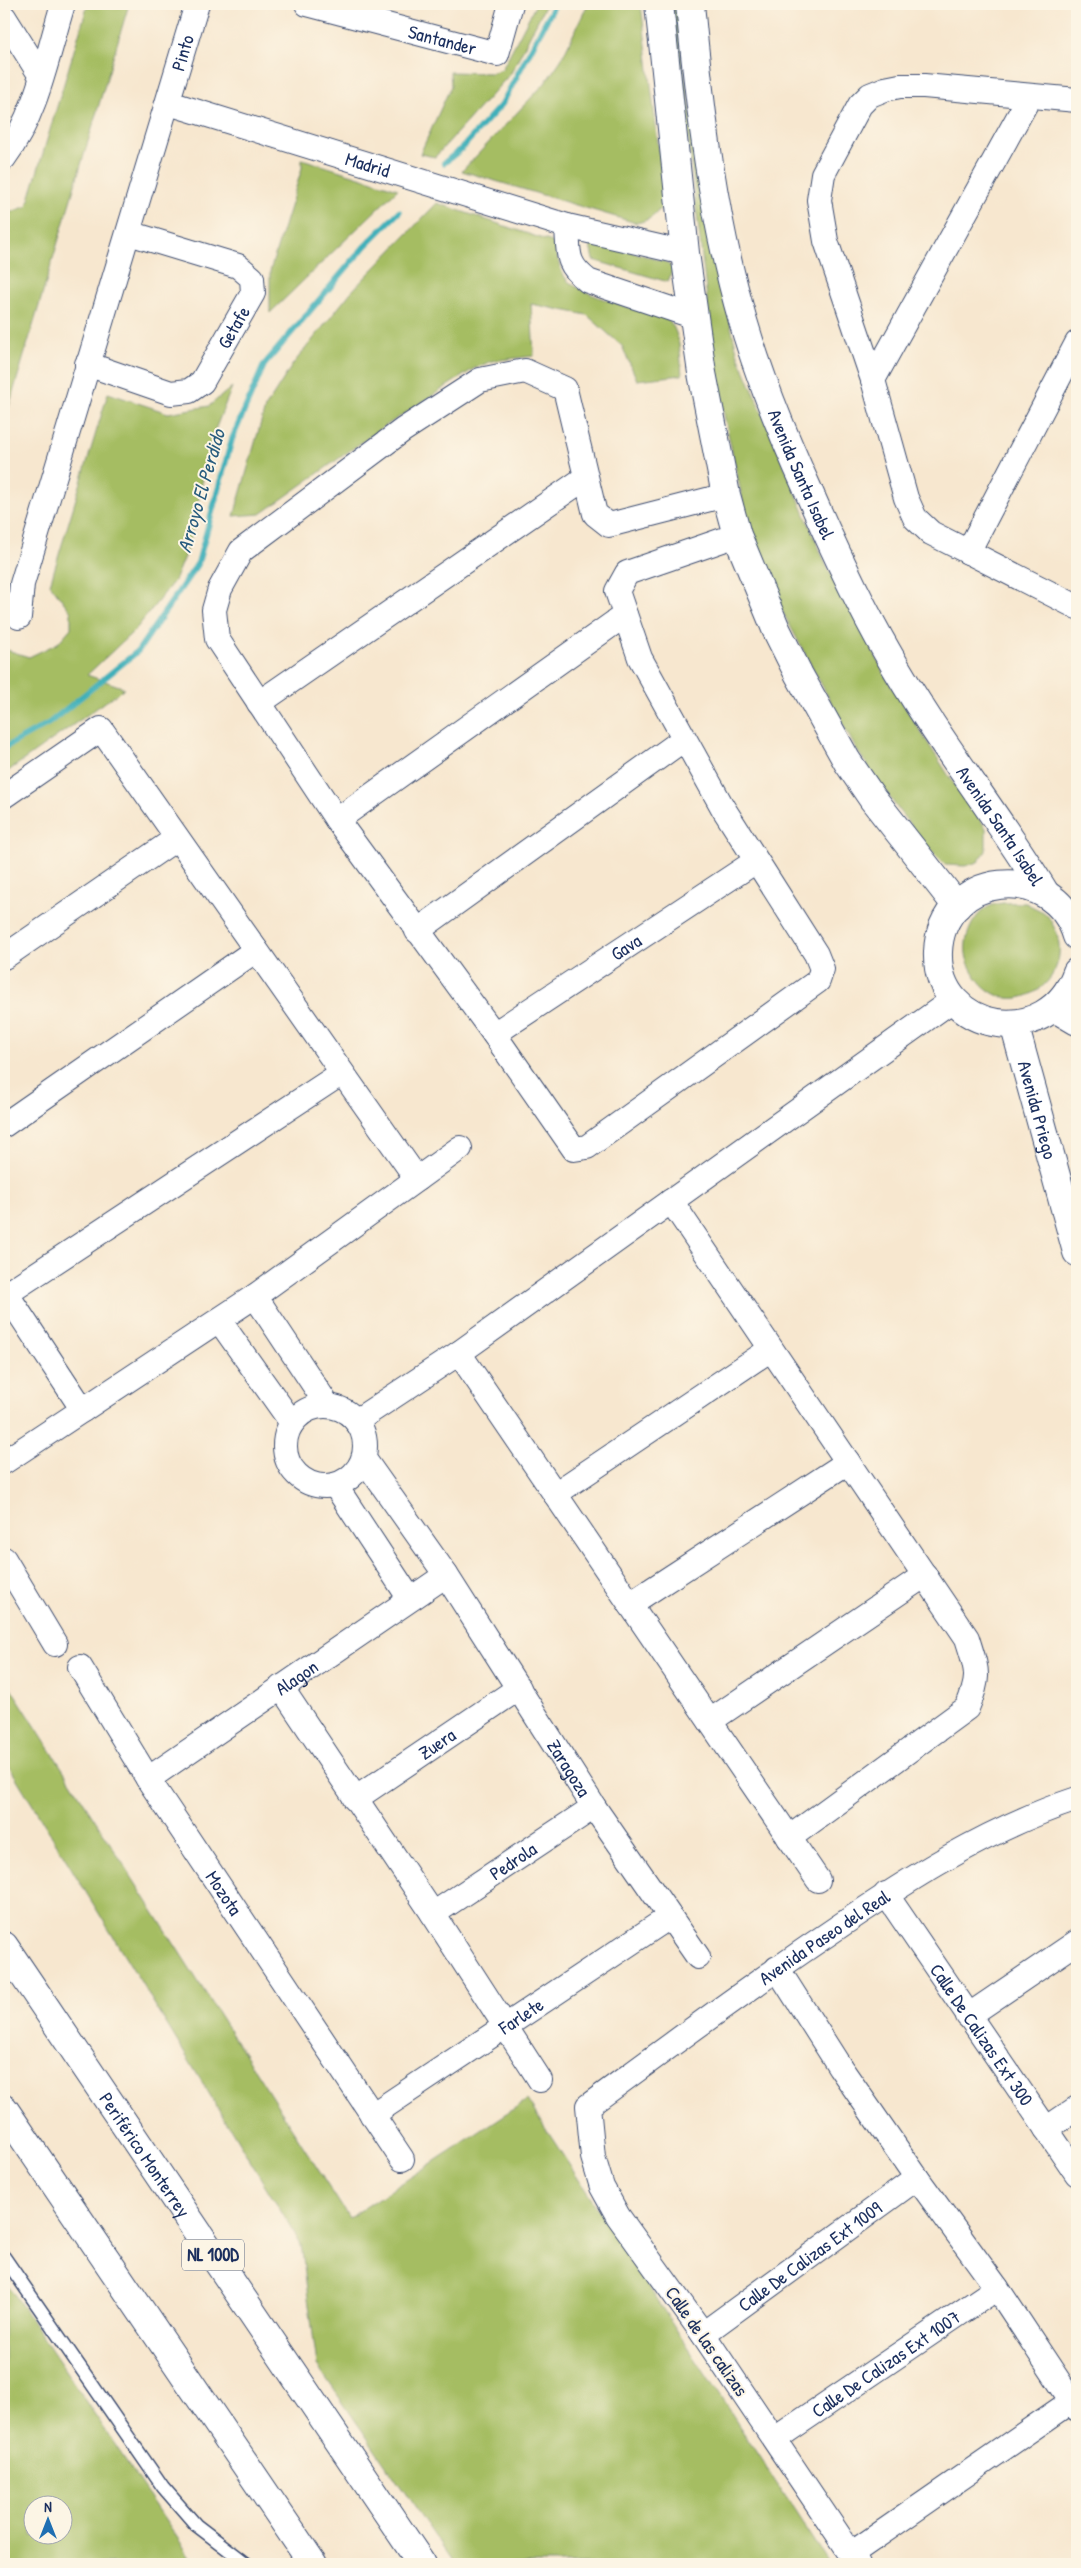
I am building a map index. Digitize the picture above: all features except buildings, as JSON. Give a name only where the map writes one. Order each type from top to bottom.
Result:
[{"type":"main road","points":[[659,4],[685,253],[710,422],[726,496],[737,535],[780,637],[847,761],[873,799],[957,906]]},
{"type":"main road","name":"Avenida Santa Isabel","points":[[690,4],[714,189],[742,320],[765,390],[820,518],[886,651],[920,708],[1021,853],[1045,893]]},
{"type":"main road","points":[[1077,936],[1067,913],[1045,893],[1024,885],[1001,884],[984,888],[970,895],[957,906],[944,927],[938,952],[939,968],[945,984],[954,998],[966,1010],[981,1019],[997,1024],[1028,1022],[1066,1014],[1065,997],[1077,972]]},
{"type":"main road","name":"Avenida Priego","points":[[1014,1024],[1077,1252]]},
{"type":"main road","name":"Periférico Monterrey","points":[[4,1946],[422,2564]]},
{"type":"main road","points":[[4,2109],[313,2564]]},
{"type":"street","points":[[4,158],[13,146],[32,109],[62,4]]},
{"type":"street","name":"Pinto","points":[[19,617],[22,584],[87,364],[169,103],[197,4]]},
{"type":"street","name":"Santander","points":[[307,4],[496,54],[511,4]]},
{"type":"street","points":[[4,17],[41,76]]},
{"type":"street","points":[[1077,100],[924,86],[900,86],[870,95],[860,105],[823,174],[819,200],[826,241],[873,380],[906,498],[915,518],[931,533],[1077,607]]},
{"type":"street","points":[[873,380],[1030,96]]},
{"type":"street","name":"Madrid","points":[[169,103],[567,226],[685,253]]},
{"type":"street","points":[[567,226],[569,256],[574,270],[588,281],[695,317]]},
{"type":"street","name":"Getafe","points":[[87,364],[171,393],[189,391],[202,382],[253,294],[252,278],[238,266],[129,233]]},
{"type":"street","points":[[968,552],[1077,343]]},
{"type":"street","points":[[726,496],[609,525],[595,514],[565,389],[525,371],[480,380],[403,430],[241,551],[220,589],[214,610],[217,639],[337,820],[494,1034],[574,1149],[587,1147],[818,981],[822,968],[816,954],[722,808],[684,739],[640,658],[617,591],[627,572],[737,535]]},
{"type":"street","points":[[259,703],[585,478]]},
{"type":"street","points":[[337,820],[625,615]]},
{"type":"street","points":[[4,796],[101,729],[417,1179]]},
{"type":"street","points":[[417,931],[684,739]]},
{"type":"street","points":[[4,957],[178,838]]},
{"type":"street","name":"Gava","points":[[494,1034],[756,861]]},
{"type":"street","points":[[4,1125],[256,950]]},
{"type":"street","points":[[356,1421],[459,1353],[954,998]]},
{"type":"street","points":[[83,1410],[5,1292],[342,1074]]},
{"type":"street","points":[[4,1462],[256,1296],[460,1148]]},
{"type":"street","points":[[671,1201],[968,1638],[976,1666],[978,1684],[967,1708],[789,1838]]},
{"type":"street","points":[[256,1296],[328,1406]]},
{"type":"street","points":[[219,1320],[292,1423]]},
{"type":"street","points":[[555,1494],[771,1348]]},
{"type":"street","points":[[459,1353],[818,1880]]},
{"type":"street","points":[[328,1406],[342,1409],[356,1421],[365,1438],[364,1459],[358,1470],[348,1480],[335,1485],[321,1486],[308,1482],[292,1469],[284,1450],[286,1435],[292,1423],[301,1413],[314,1407],[328,1406]]},
{"type":"street","name":"Zaragoza","points":[[364,1459],[446,1575],[594,1807],[668,1918],[698,1957]]},
{"type":"street","points":[[630,1604],[848,1462]]},
{"type":"street","points":[[335,1485],[410,1599]]},
{"type":"street","points":[[4,1559],[55,1644]]},
{"type":"street","name":"Alagon","points":[[148,1779],[446,1575]]},
{"type":"street","points":[[710,1721],[925,1576]]},
{"type":"street","name":"Mozota","points":[[80,1667],[148,1779],[402,2159]]},
{"type":"street","points":[[281,1687],[433,1914],[504,2028],[540,2080]]},
{"type":"street","name":"Zuera","points":[[355,1799],[518,1688]]},
{"type":"street","name":"Avenida Paseo del Real","points":[[588,2106],[777,1968],[886,1894],[995,1831],[1077,1799]]},
{"type":"street","name":"Pedrola","points":[[433,1914],[594,1807]]},
{"type":"street","name":"Calle De Calizas Ext 300","points":[[886,1894],[1077,2174]]},
{"type":"street","name":"Farlete","points":[[372,2115],[668,1918]]},
{"type":"street","points":[[968,2016],[1077,1942]]},
{"type":"street","points":[[777,1968],[840,2067],[917,2178],[997,2288],[1074,2405],[854,2559]]},
{"type":"street","name":"Calle de las calizas","points":[[588,2106],[593,2157],[602,2187],[618,2216],[703,2334],[854,2559]]},
{"type":"street","points":[[1046,2129],[1077,2108]]},
{"type":"street","name":"Calle De Calizas Ext 1009","points":[[703,2334],[917,2178]]},
{"type":"street","name":"Calle De Calizas Ext 1007","points":[[775,2440],[997,2288]]},
{"type":"lane","points":[[4,2257],[163,2487],[196,2525],[247,2564]]},
{"type":"green space","points":[[88,4],[129,4],[4,423],[4,215],[27,206]]},
{"type":"green space","points":[[536,4],[546,4],[511,73],[435,157],[420,154],[451,86],[450,72],[492,73],[502,69]]},
{"type":"green space","points":[[588,4],[641,4],[665,201],[654,216],[642,222],[636,223],[462,171],[545,83],[561,60]]},
{"type":"green space","points":[[672,4],[677,4],[683,66],[720,282],[738,355],[827,567],[859,622],[887,679],[956,787],[986,828],[986,851],[978,862],[965,866],[945,865],[931,851],[900,812],[856,749],[780,607],[749,529],[717,383]]},
{"type":"green space","points":[[302,159],[398,189],[270,313],[270,271],[302,168]]},
{"type":"green space","points":[[437,203],[555,243],[562,272],[567,280],[575,286],[600,298],[669,320],[678,339],[682,375],[637,380],[622,346],[587,315],[531,304],[534,356],[492,361],[475,368],[376,432],[261,514],[234,516],[265,408],[293,364],[351,292]]},
{"type":"green space","points":[[599,242],[665,262],[673,268],[668,282],[593,260],[590,246]]},
{"type":"green space","points":[[232,387],[211,440],[190,542],[174,581],[136,629],[87,675],[125,688],[4,774],[4,649],[29,657],[58,643],[71,628],[71,612],[50,584],[108,393],[168,413],[209,406]]},
{"type":"green space","points":[[1000,903],[1026,903],[1046,914],[1054,927],[1059,948],[1056,966],[1047,982],[1033,993],[1016,998],[998,996],[982,984],[968,962],[966,954],[967,936],[975,919],[988,907]]},
{"type":"green space","points":[[4,1677],[349,2218],[527,2100],[829,2564],[454,2564],[317,2365],[301,2244],[4,1758]]},
{"type":"green space","points":[[4,2279],[195,2564],[4,2564]]},
{"type":"waterway","name":"Arroyo El Perdido","points":[[444,163],[461,149],[502,104],[555,4]]},
{"type":"waterway","name":"Arroyo El Perdido","points":[[4,748],[49,723],[138,651],[198,563],[232,439],[264,365],[365,246],[399,212]]}]
